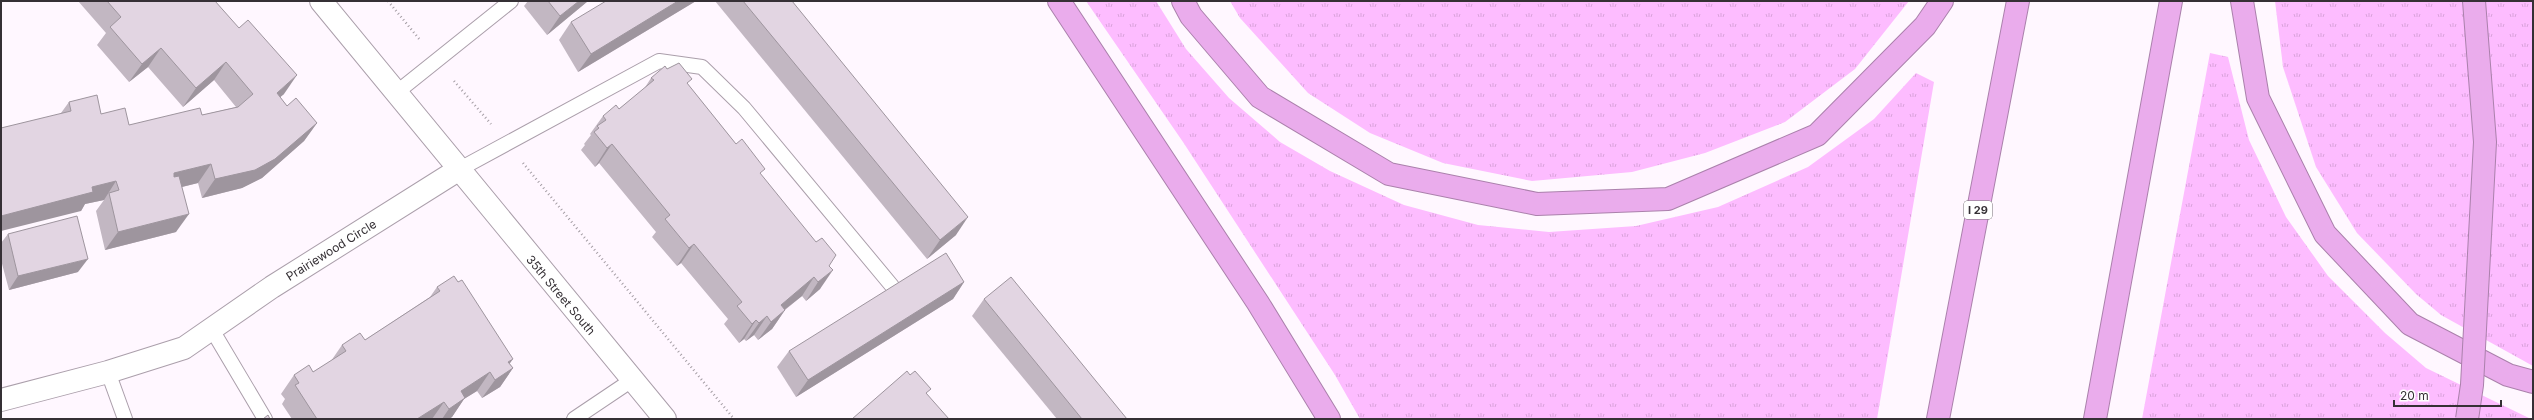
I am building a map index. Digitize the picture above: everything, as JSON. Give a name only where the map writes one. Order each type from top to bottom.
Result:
[{"type":"highway","points":[[1059,1],[1258,303],[1329,419]]},
{"type":"highway","points":[[1183,1],[1191,16],[1260,97],[1389,174],[1537,204],[1668,199],[1817,135],[1925,26],[1942,1]]},
{"type":"highway","name":"I 29","points":[[1938,419],[2018,1]]},
{"type":"highway","points":[[2095,419],[2171,1]]},
{"type":"highway","points":[[2242,1],[2258,98],[2325,234],[2410,324],[2508,375],[2533,382]]},
{"type":"highway","points":[[2467,419],[2472,386],[2485,142],[2474,1]]},
{"type":"street","points":[[321,1],[458,170]]},
{"type":"street","name":"Prairiewood Circle","points":[[1,400],[108,372],[184,348],[272,287],[458,170]]},
{"type":"street","name":"35th Street South","points":[[458,170],[664,419]]},
{"type":"lane","points":[[396,93],[512,1]]},
{"type":"lane","points":[[458,170],[659,61],[702,67],[744,108],[892,286]]},
{"type":"lane","points":[[212,328],[265,419]]},
{"type":"lane","points":[[108,372],[125,419]]},
{"type":"lane","points":[[574,419],[632,380]]},
{"type":"path","points":[[388,1],[734,419]]},
{"type":"green space","points":[[1086,1],[1156,1],[1186,49],[1229,98],[1280,142],[1330,171],[1404,205],[1478,225],[1549,232],[1636,226],[1718,207],[1808,167],[1874,119],[1916,73],[1934,82],[1877,419],[1360,419],[1335,375],[1183,142]]},
{"type":"green space","points":[[1230,1],[1909,1],[1855,69],[1785,122],[1705,153],[1632,172],[1532,181],[1443,163],[1370,133],[1308,93],[1240,18]]},
{"type":"green space","points":[[2275,1],[2533,1],[2533,366],[2441,315],[2416,294],[2357,233],[2316,167],[2283,67]]},
{"type":"green space","points":[[2210,53],[2228,57],[2249,140],[2286,217],[2328,276],[2385,333],[2426,368],[2531,419],[2142,419]]},
{"type":"building","points":[[107,1],[215,1],[239,28],[248,20],[297,75],[277,93],[287,106],[296,98],[317,123],[275,159],[255,170],[215,179],[211,164],[174,173],[174,177],[179,176],[189,214],[118,232],[109,193],[119,190],[116,181],[92,187],[93,192],[1,216],[1,128],[71,111],[69,102],[97,95],[101,114],[125,108],[129,125],[200,108],[202,115],[238,107],[253,94],[226,62],[196,88],[161,48],[142,64],[110,27],[121,17]]},
{"type":"building","points":[[548,1],[579,1],[560,16]]},
{"type":"building","points":[[606,1],[678,1],[591,54],[571,22]]},
{"type":"building","points":[[743,1],[792,1],[968,217],[940,240]]},
{"type":"building","points":[[679,63],[692,79],[687,83],[736,144],[742,139],[765,169],[760,173],[816,242],[822,238],[836,255],[829,266],[833,270],[818,282],[814,277],[781,305],[785,310],[771,322],[767,316],[759,323],[756,320],[752,324],[737,306],[742,302],[694,244],[689,248],[665,219],[670,215],[612,144],[607,148],[594,132],[599,128],[597,126],[606,120],[603,116],[616,105],[619,109],[654,80],[651,78],[665,66],[667,69]]},
{"type":"building","points":[[77,216],[88,259],[18,276],[8,234]]},
{"type":"building","points":[[946,253],[964,282],[808,380],[789,351]]},
{"type":"building","points":[[454,276],[458,282],[462,280],[513,359],[508,362],[513,368],[495,380],[490,372],[461,391],[465,398],[449,409],[444,402],[417,419],[317,419],[295,385],[299,383],[294,375],[309,365],[313,372],[346,351],[342,345],[360,333],[365,340],[440,291],[437,287]]},
{"type":"building","points":[[1011,277],[1127,419],[1082,419],[984,299]]},
{"type":"building","points":[[907,371],[910,375],[915,371],[931,389],[926,393],[949,419],[852,419]]},
{"type":"building","points":[[268,415],[270,419],[263,419]]}]
